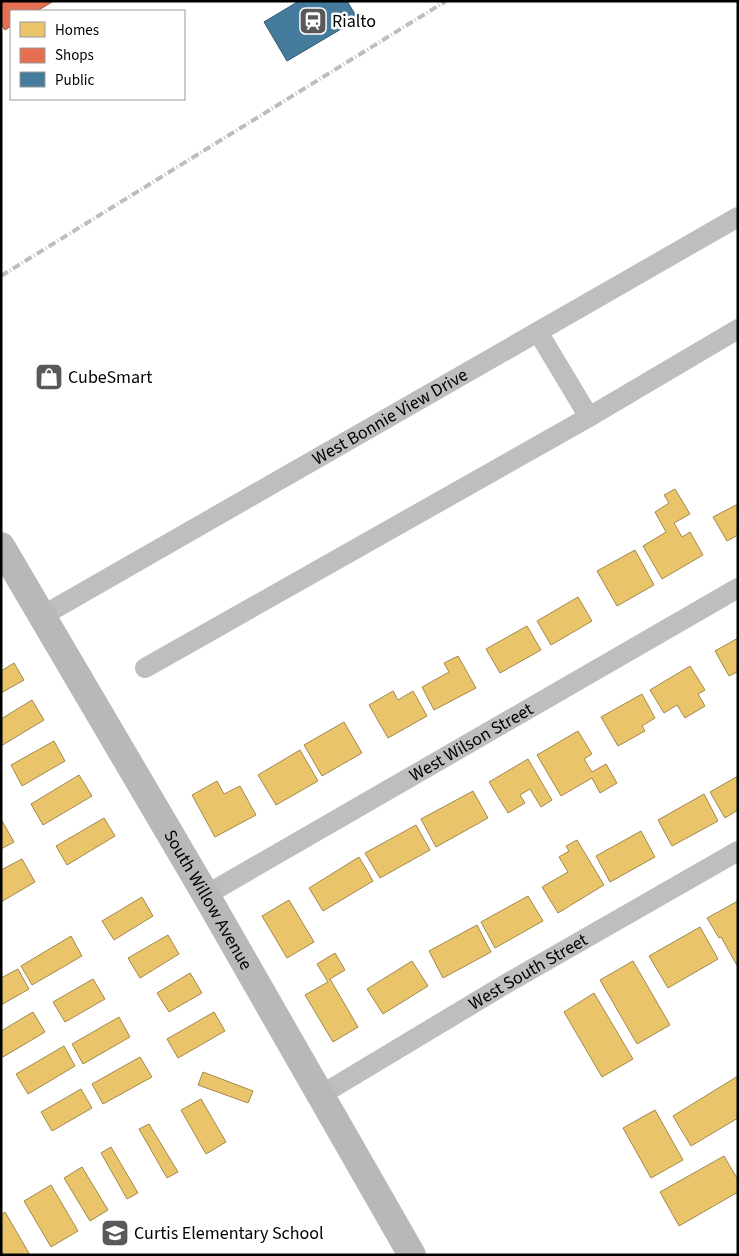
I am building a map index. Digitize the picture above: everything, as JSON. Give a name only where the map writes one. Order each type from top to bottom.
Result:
[{"type":"street","name":"West Bonnie View Drive","points":[[42,616],[738,218]]},
{"type":"street","points":[[145,668],[590,417],[738,329]]},
{"type":"street","points":[[538,332],[590,417]]},
{"type":"street","name":"South Willow Avenue","points":[[1,546],[206,895],[412,1255]]},
{"type":"street","name":"West Wilson Street","points":[[206,895],[738,588]]},
{"type":"street","name":"West South Street","points":[[321,1095],[504,985],[738,851]]},
{"type":"building: Homes","points":[[675,489],[690,514],[674,523],[682,537],[690,532],[703,555],[662,579],[643,546],[666,532],[655,512],[669,503],[664,495]]},
{"type":"building: Homes","points":[[738,504],[738,535],[727,541],[713,517]]},
{"type":"building: Homes","points":[[635,550],[654,585],[617,606],[597,571]]},
{"type":"building: Homes","points":[[578,597],[592,621],[551,645],[537,621]]},
{"type":"building: Homes","points":[[527,626],[541,650],[500,673],[486,649]]},
{"type":"building: Homes","points":[[738,638],[738,674],[737,672],[729,676],[715,651]]},
{"type":"building: Homes","points":[[458,656],[476,688],[434,710],[422,687],[449,672],[444,663]]},
{"type":"building: Homes","points":[[14,663],[24,680],[1,693],[1,671]]},
{"type":"building: Homes","points":[[690,666],[705,690],[698,694],[705,706],[685,718],[677,705],[664,713],[650,690]]},
{"type":"building: Homes","points":[[393,691],[398,700],[413,691],[427,716],[388,738],[369,705]]},
{"type":"building: Homes","points":[[642,694],[655,718],[642,726],[645,731],[618,746],[601,717]]},
{"type":"building: Homes","points":[[32,700],[44,720],[1,746],[1,719]]},
{"type":"building: Homes","points":[[344,722],[362,753],[322,776],[304,745]]},
{"type":"building: Homes","points":[[578,731],[592,754],[584,759],[592,772],[606,764],[617,783],[600,793],[592,778],[561,796],[537,755]]},
{"type":"building: Homes","points":[[54,741],[65,761],[22,786],[11,765]]},
{"type":"building: Homes","points":[[300,750],[318,781],[276,805],[258,775]]},
{"type":"building: Homes","points":[[528,759],[552,800],[541,807],[530,789],[520,795],[525,803],[508,813],[489,782]]},
{"type":"building: Homes","points":[[79,775],[92,796],[43,825],[31,804]]},
{"type":"building: Homes","points":[[738,776],[738,810],[725,818],[710,792]]},
{"type":"building: Homes","points":[[217,781],[224,794],[240,786],[256,815],[215,837],[192,795]]},
{"type":"building: Homes","points":[[473,791],[488,818],[436,847],[421,819]]},
{"type":"building: Homes","points":[[704,794],[718,821],[672,846],[658,820]]},
{"type":"building: Homes","points":[[104,818],[115,836],[67,865],[56,846]]},
{"type":"building: Homes","points":[[1,819],[14,842],[1,849]]},
{"type":"building: Homes","points":[[416,825],[430,850],[380,878],[365,853]]},
{"type":"building: Homes","points":[[641,831],[655,857],[610,882],[596,856]]},
{"type":"building: Homes","points":[[577,840],[604,885],[558,913],[542,887],[568,872],[559,857],[569,851],[566,846]]},
{"type":"building: Homes","points":[[359,857],[373,881],[323,911],[309,888]]},
{"type":"building: Homes","points":[[22,859],[35,882],[1,902],[1,870]]},
{"type":"building: Homes","points":[[528,896],[543,921],[495,948],[481,922]]},
{"type":"building: Homes","points":[[142,897],[153,916],[114,940],[102,921]]},
{"type":"building: Homes","points":[[289,900],[314,942],[287,958],[262,916]]},
{"type":"building: Homes","points":[[738,901],[738,967],[721,937],[719,938],[707,918]]},
{"type":"building: Homes","points":[[477,925],[491,952],[443,978],[429,951]]},
{"type":"building: Homes","points":[[700,927],[718,959],[668,988],[649,956]]},
{"type":"building: Homes","points":[[168,935],[179,954],[140,978],[128,958]]},
{"type":"building: Homes","points":[[71,936],[82,956],[32,985],[21,966]]},
{"type":"building: Homes","points":[[335,953],[345,970],[330,979],[358,1027],[333,1042],[305,995],[328,982],[317,964]]},
{"type":"building: Homes","points":[[412,961],[428,986],[383,1014],[367,989]]},
{"type":"building: Homes","points":[[633,961],[670,1025],[637,1044],[600,980]]},
{"type":"building: Homes","points":[[18,969],[29,989],[1,1005],[1,978]]},
{"type":"building: Homes","points":[[190,973],[202,993],[169,1012],[157,993]]},
{"type":"building: Homes","points":[[93,979],[105,999],[65,1022],[53,1002]]},
{"type":"building: Homes","points":[[594,993],[633,1059],[602,1077],[564,1012]]},
{"type":"building: Homes","points":[[33,1012],[45,1032],[3,1057],[1,1054],[1,1031]]},
{"type":"building: Homes","points":[[214,1012],[225,1031],[178,1058],[167,1039]]},
{"type":"building: Homes","points":[[119,1017],[130,1037],[83,1064],[72,1044]]},
{"type":"building: Homes","points":[[64,1046],[75,1066],[28,1094],[16,1074]]},
{"type":"building: Homes","points":[[140,1057],[152,1077],[103,1104],[92,1084]]},
{"type":"building: Homes","points":[[203,1072],[253,1091],[248,1103],[198,1085]]},
{"type":"building: Homes","points":[[738,1076],[738,1118],[691,1146],[673,1116]]},
{"type":"building: Homes","points":[[81,1089],[92,1108],[52,1131],[41,1112]]},
{"type":"building: Homes","points":[[201,1099],[226,1142],[206,1154],[181,1110]]},
{"type":"building: Homes","points":[[655,1110],[683,1160],[651,1178],[623,1128]]},
{"type":"building: Homes","points":[[149,1124],[178,1172],[167,1178],[139,1129]]},
{"type":"building: Homes","points":[[111,1147],[138,1193],[127,1199],[101,1153]]},
{"type":"building: Homes","points":[[724,1156],[738,1180],[738,1192],[679,1226],[660,1192]]},
{"type":"building: Homes","points":[[82,1167],[108,1210],[90,1221],[64,1178]]},
{"type":"building: Homes","points":[[51,1185],[78,1231],[51,1247],[24,1201]]},
{"type":"building: Homes","points":[[5,1212],[30,1255],[4,1255],[1,1251],[1,1215]]},
{"type":"building: Shops","points":[[1,1],[52,1],[39,10],[10,10],[10,27],[5,30],[1,24]]},
{"type":"building: Public","name":"Rialto","points":[[299,1],[347,1],[358,19],[287,61],[264,22]]},
{"type":"railway","points":[[1,276],[446,1]]},
{"type":"place","name":"Rialto","points":[[313,21]]},
{"type":"place","name":"CubeSmart","points":[[49,377]]},
{"type":"place","name":"Curtis Elementary School","points":[[115,1233]]}]
